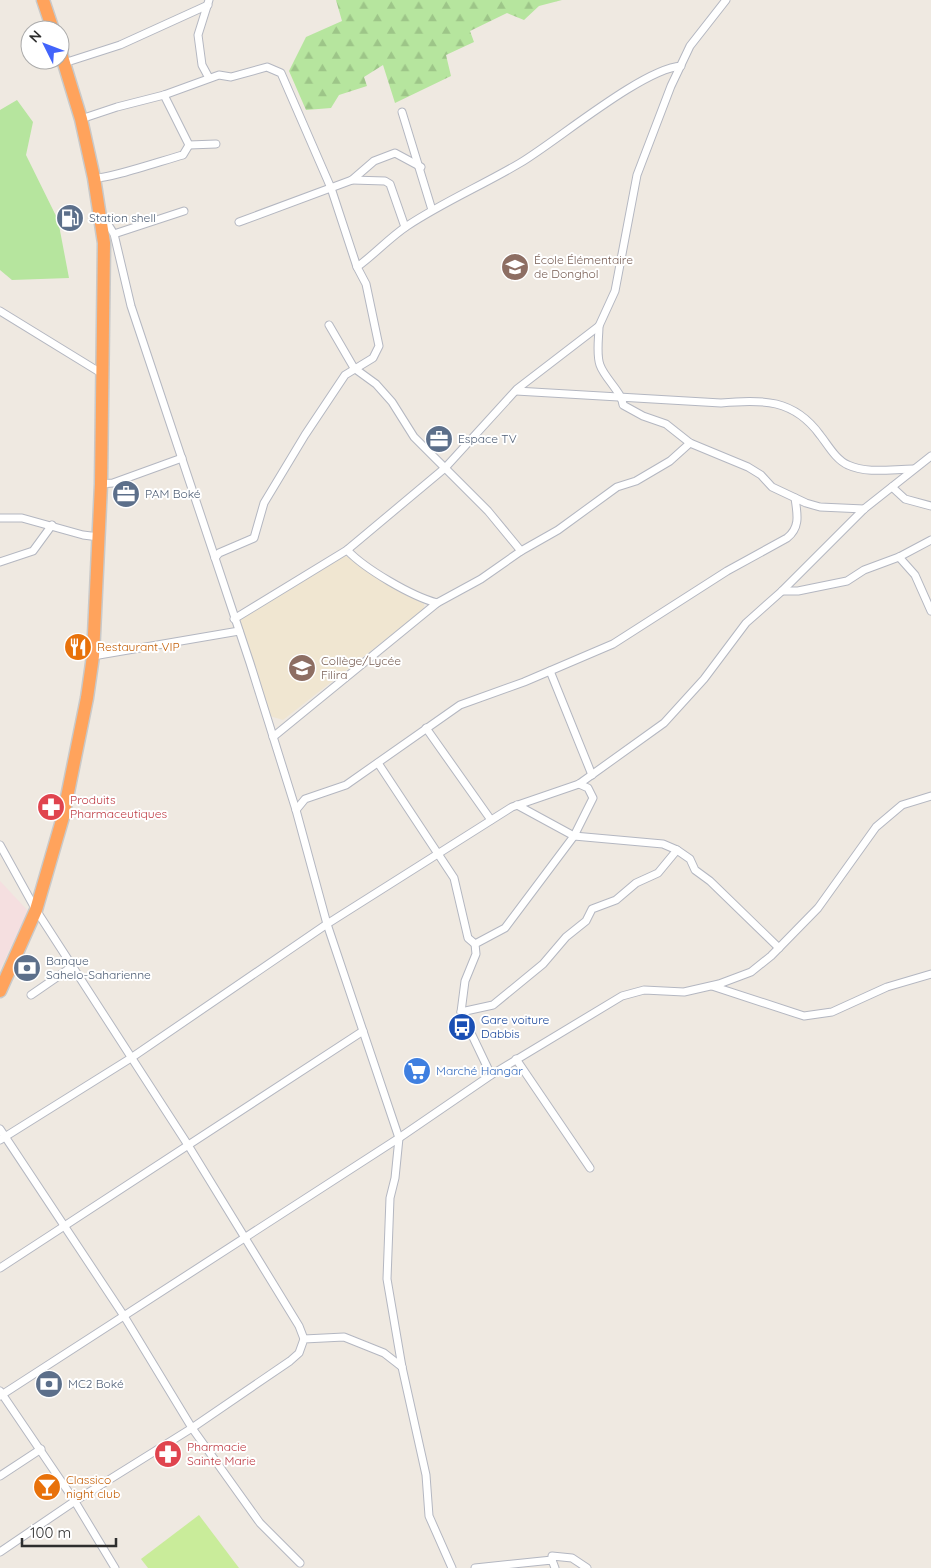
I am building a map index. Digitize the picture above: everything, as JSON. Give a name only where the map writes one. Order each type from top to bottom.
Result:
[{"type":"highway","points":[[43,0],[50,20]]},
{"type":"highway","points":[[0,991],[36,910],[63,817],[87,698],[93,656],[101,484],[100,373],[104,253],[101,212],[94,178],[81,119],[66,70]]},
{"type":"street","points":[[726,0],[690,46],[680,66],[637,175],[615,291],[599,326],[599,363],[608,381],[623,398],[623,405],[643,416],[666,424],[690,443],[748,467],[762,475],[772,487],[795,498],[820,507],[864,508]]},
{"type":"street","points":[[70,61],[120,45],[208,3]]},
{"type":"street","points":[[208,3],[198,35],[202,65],[209,78]]},
{"type":"street","points":[[357,267],[405,227],[432,210],[520,163],[633,86],[671,67],[680,66]]},
{"type":"street","points":[[81,119],[117,107],[164,95],[219,75],[231,77],[267,67],[281,73],[331,188],[357,267],[366,284],[379,346],[372,358],[345,375],[305,435],[264,503],[254,538],[219,553],[215,558]]},
{"type":"street","points":[[164,95],[189,145]]},
{"type":"street","points":[[402,112],[421,167],[432,210]]},
{"type":"street","points":[[189,145],[216,144]]},
{"type":"street","points":[[94,178],[108,178],[129,169],[184,155],[189,145]]},
{"type":"street","points":[[239,222],[352,180],[374,161],[395,153],[421,167]]},
{"type":"street","points":[[352,180],[385,181],[390,184],[405,227]]},
{"type":"street","points":[[114,234],[184,211]]},
{"type":"street","points":[[101,212],[114,234],[131,306],[239,631],[296,810],[327,924],[399,1138],[395,1178],[390,1198],[388,1279],[402,1367],[426,1475],[429,1516],[452,1568]]},
{"type":"street","points":[[0,311],[100,373]]},
{"type":"street","points":[[329,325],[354,368],[376,384],[392,402],[414,437],[488,511],[521,551]]},
{"type":"street","points":[[234,619],[347,550],[445,468],[516,390],[599,326]]},
{"type":"street","points":[[516,390],[623,398],[772,403],[799,412],[815,428],[834,454],[848,465],[868,470],[913,469]]},
{"type":"street","points":[[273,737],[437,602],[481,579],[521,551],[558,530],[617,487],[636,481],[670,461],[690,443]]},
{"type":"street","points":[[2,1138],[131,1058],[327,924],[491,820],[517,805],[580,784],[664,723],[704,679],[746,623],[782,591],[864,508],[931,456]]},
{"type":"street","points":[[101,484],[113,482],[182,458]]},
{"type":"street","points":[[892,487],[905,499],[931,506]]},
{"type":"street","points":[[296,810],[305,798],[346,785],[460,705],[550,671],[613,644],[727,571],[788,538],[794,532],[798,520],[795,498]]},
{"type":"street","points":[[0,518],[22,518],[82,535],[99,537]]},
{"type":"street","points":[[0,562],[33,551],[52,525]]},
{"type":"street","points":[[782,591],[798,591],[847,581],[864,570],[899,557],[931,540]]},
{"type":"street","points":[[347,550],[356,559],[400,587],[437,602]]},
{"type":"street","points":[[899,557],[915,575],[931,611]]},
{"type":"street","points":[[93,656],[239,631]]},
{"type":"street","points":[[550,671],[592,775]]},
{"type":"street","points":[[426,728],[491,820]]},
{"type":"street","points":[[378,762],[454,878],[468,938],[475,944],[476,954],[465,981],[462,1012],[491,1075]]},
{"type":"street","points":[[475,944],[505,928],[574,836],[593,798],[588,788],[580,784]]},
{"type":"street","points":[[115,1568],[75,1501],[1,1394],[399,1138],[491,1075],[622,996],[644,990],[684,992],[751,972],[779,948],[818,908],[876,827],[902,805],[931,796]]},
{"type":"street","points":[[517,805],[574,836],[663,844],[677,850],[690,859],[695,870],[710,881],[779,948]]},
{"type":"street","points":[[0,845],[3,859],[188,1145],[299,1326],[304,1339],[299,1353],[290,1361],[192,1428],[75,1501],[0,1552]]},
{"type":"street","points":[[462,1012],[492,1004],[543,964],[566,937],[586,921],[592,909],[616,900],[636,883],[658,873],[677,850]]},
{"type":"street","points":[[31,995],[73,966]]},
{"type":"street","points":[[711,985],[804,1016],[832,1012],[887,987],[931,974]]},
{"type":"street","points":[[0,1268],[66,1227],[363,1031]]},
{"type":"street","points":[[516,1060],[590,1168]]},
{"type":"street","points":[[0,1129],[2,1138],[66,1227],[124,1316],[192,1428],[260,1524],[300,1562]]},
{"type":"street","points":[[304,1339],[344,1337],[384,1354],[402,1367]]},
{"type":"street","points":[[0,1476],[40,1449]]},
{"type":"street","points":[[555,1568],[552,1556],[572,1558],[587,1568]]},
{"type":"street","points":[[475,1568],[552,1560]]},
{"type":"shaded area","name":"Collège/Lycée Filira","points":[[343,554],[424,604],[424,609],[283,720],[270,716],[240,620]]},
{"type":"shaded area","points":[[0,881],[28,911],[0,970]]},
{"type":"green space","points":[[336,0],[562,0],[539,6],[524,20],[507,13],[470,31],[474,42],[446,55],[451,76],[395,103],[383,65],[364,77],[367,86],[339,95],[331,108],[306,110],[289,71],[306,37],[342,21]]},
{"type":"green space","points":[[17,100],[33,122],[26,155],[58,220],[69,278],[12,280],[0,270],[0,110]]},
{"type":"green space","points":[[199,1515],[239,1568],[148,1568],[141,1559]]},
{"type":"place","name":"Station shell","points":[[70,218]]},
{"type":"place","name":"École Élémentaire de Donghol","points":[[515,267]]},
{"type":"place","name":"Espace TV","points":[[439,439]]},
{"type":"place","name":"PAM Boké","points":[[126,494]]},
{"type":"place","name":"Restaurant VIP","points":[[78,647]]},
{"type":"place","name":"Collège/Lycée Filira","points":[[302,668]]},
{"type":"place","name":"Produits Pharmaceutiques","points":[[51,807]]},
{"type":"place","name":"Banque Sahelo-Saharienne","points":[[27,968]]},
{"type":"place","name":"Gare voiture Dabbis","points":[[462,1027]]},
{"type":"place","name":"Marché Hangar","points":[[417,1071]]},
{"type":"place","name":"MC2 Boké","points":[[49,1384]]},
{"type":"place","name":"Pharmacie Sainte Marie","points":[[168,1454]]},
{"type":"place","name":"Classico night club","points":[[47,1487]]}]
